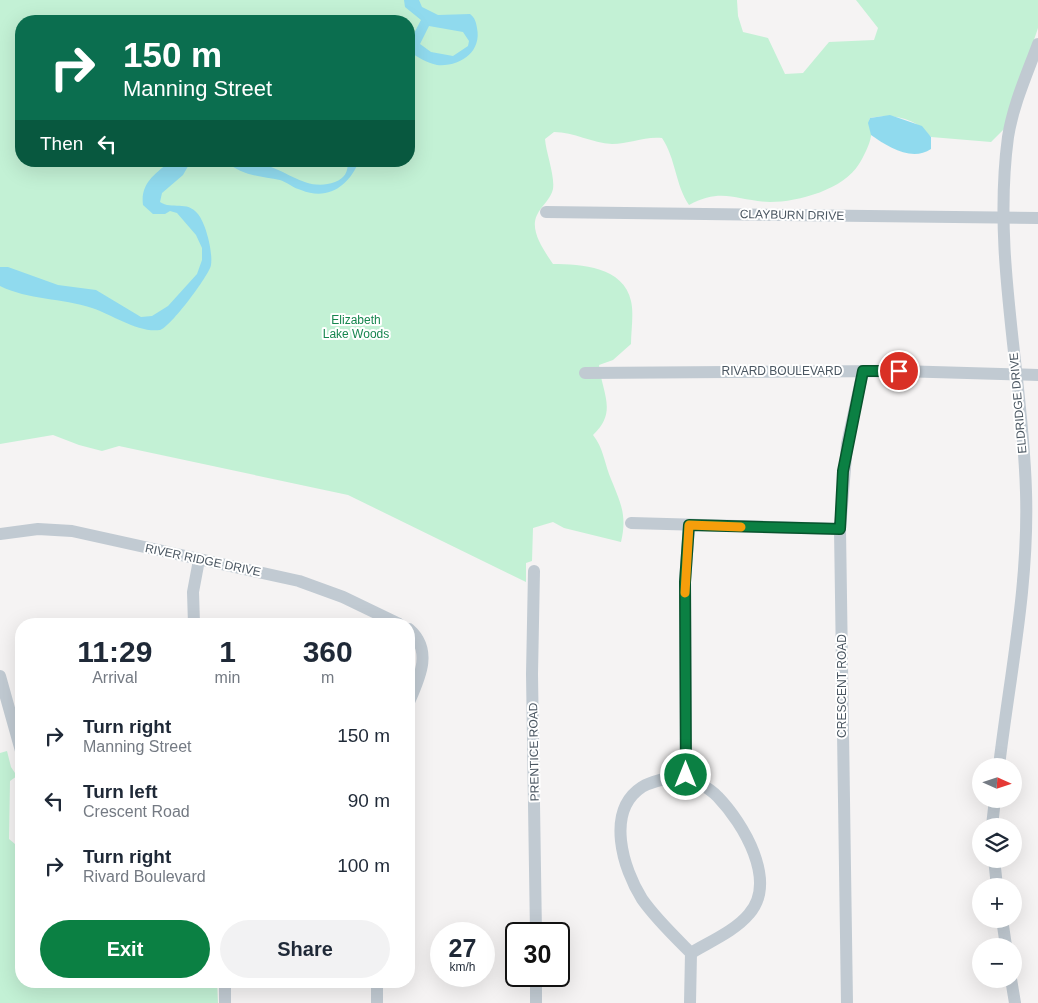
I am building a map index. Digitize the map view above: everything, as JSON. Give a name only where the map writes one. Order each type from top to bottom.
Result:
[{"type":"street","name":"ELDRIDGE DRIVE","points":[[1000,758],[1026,561],[1026,490],[1017,374],[1011,329],[1005,218],[1005,168],[1008,136],[1017,100],[1038,44]]},
{"type":"street","name":"CLAYBURN DRIVE","points":[[546,212],[1038,218]]},
{"type":"street","name":"RIVARD BOULEVARD","points":[[585,373],[863,371],[1038,375]]},
{"type":"street","name":"CRESCENT ROAD","points":[[847,1003],[840,529],[843,471],[863,371]]},
{"type":"street","points":[[631,522],[840,529]]},
{"type":"street","points":[[686,775],[685,582],[689,525]]},
{"type":"street","name":"RIVER RIDGE DRIVE","points":[[0,534],[38,529],[72,531],[299,581],[342,597],[386,618]]},
{"type":"street","points":[[194,618],[194,592],[199,560]]},
{"type":"street","name":"PRENTICE ROAD","points":[[534,571],[532,674],[536,922]]},
{"type":"street","points":[[415,635],[419,639],[422,655],[419,681],[415,689]]},
{"type":"street","points":[[0,676],[15,730]]},
{"type":"street","points":[[690,1003],[691,953],[659,920],[642,898],[628,870],[621,842],[620,824],[629,800],[642,787],[665,779],[686,775],[718,796],[750,841],[759,868],[758,899],[749,915],[691,953]]},
{"type":"street","points":[[536,987],[536,1003]]},
{"type":"street","points":[[225,988],[225,1003]]},
{"type":"street","points":[[376,1003],[377,988]]},
{"type":"street","points":[[1012,988],[1015,1003]]},
{"type":"green space","name":"Elizabeth Lake Woods","points":[[0,0],[737,0],[738,16],[743,32],[768,38],[785,74],[803,73],[829,42],[874,40],[878,28],[856,0],[1038,0],[1038,28],[1004,129],[991,142],[931,137],[911,121],[887,116],[870,118],[871,134],[869,143],[861,161],[852,173],[832,187],[807,197],[770,202],[721,196],[711,197],[689,205],[681,189],[667,146],[662,138],[649,138],[612,144],[554,132],[545,139],[552,171],[553,189],[535,221],[536,234],[542,247],[553,264],[588,267],[611,274],[627,290],[632,306],[631,344],[613,360],[599,365],[607,410],[601,427],[593,435],[601,449],[619,499],[623,515],[621,542],[564,528],[553,522],[533,528],[532,561],[526,563],[526,582],[348,495],[119,446],[102,451],[53,435],[0,444]]},
{"type":"green space","points":[[7,751],[11,767],[15,773],[15,777],[10,781],[9,839],[15,844],[15,988],[217,988],[218,1003],[0,1003],[0,753]]},
{"type":"water","points":[[404,0],[419,0],[422,7],[438,15],[470,14],[476,22],[478,37],[473,51],[461,60],[446,65],[433,64],[415,55],[415,31],[421,20],[405,7]],"holes":[[[429,26],[463,32],[469,41],[468,46],[453,56],[431,52],[420,44]]]},
{"type":"water","points":[[890,115],[922,126],[931,137],[931,149],[924,153],[908,153],[892,148],[871,135],[868,123],[870,118]]},
{"type":"water","points":[[164,167],[188,167],[183,175],[162,193],[160,202],[189,207],[198,214],[206,231],[211,259],[209,270],[197,289],[165,327],[160,330],[143,329],[92,308],[22,294],[0,286],[0,267],[8,267],[58,285],[96,290],[141,317],[152,316],[168,306],[197,274],[202,260],[202,248],[196,235],[177,213],[170,211],[165,214],[153,214],[143,205],[144,191],[155,174]]},
{"type":"water","points":[[234,167],[270,167],[299,180],[316,185],[335,182],[341,179],[347,167],[356,167],[350,178],[343,184],[336,189],[320,194],[298,189],[280,180],[238,170]]},
{"type":"slow traffic","points":[[685,593],[689,525],[741,527]]},
{"type":"route","points":[[686,775],[685,582],[689,525],[840,529],[843,471],[863,371],[899,371]]}]
